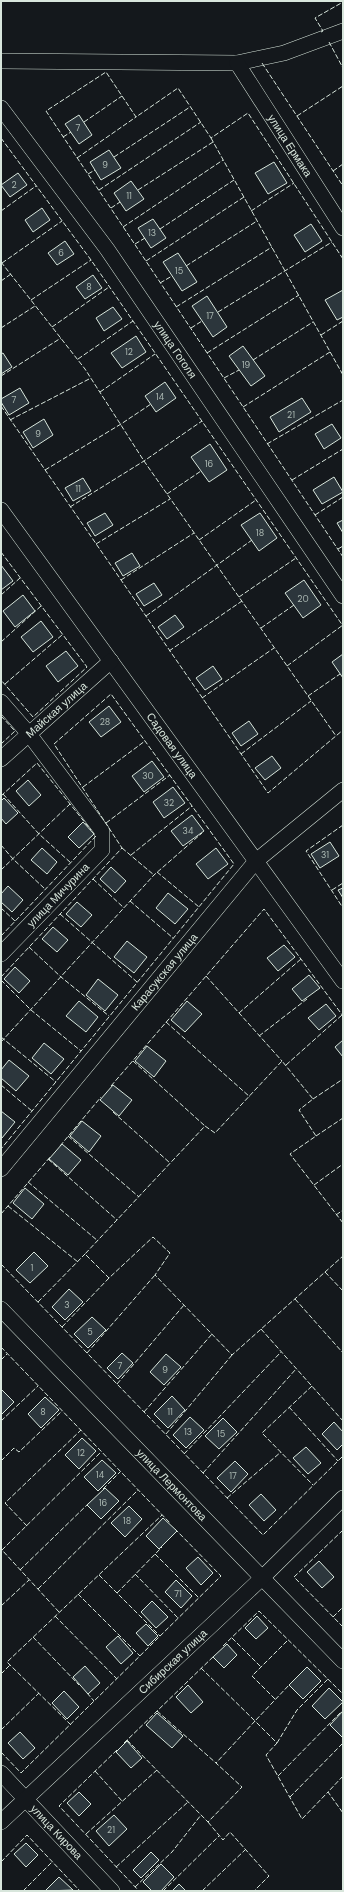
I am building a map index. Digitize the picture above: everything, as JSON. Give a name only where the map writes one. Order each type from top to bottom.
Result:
[{"type":"street","points":[[1,61],[237,63],[284,52],[343,31]]},
{"type":"street","name":"улица Ермака","points":[[237,63],[343,228]]},
{"type":"street","name":"улица Гоголя","points":[[1,108],[107,248],[343,596]]},
{"type":"street","name":"Садовая улица","points":[[1,510],[343,981]]},
{"type":"street","name":"Майская улица","points":[[1,759],[111,661]]},
{"type":"street","points":[[1,702],[29,734]]},
{"type":"street","name":"улица Мичурина","points":[[1,954],[102,850],[102,831],[29,734]]},
{"type":"street","name":"Карасукская улица","points":[[1,1169],[256,861],[343,790]]},
{"type":"street","name":"улица Лермонтова","points":[[1,1309],[343,1661]]},
{"type":"street","name":"Сибирская улица","points":[[1,1822],[262,1578],[343,1498]]},
{"type":"street","name":"улица Кирова","points":[[1,1773],[112,1891]]},
{"type":"building","points":[[79,115],[92,135],[79,144],[65,124]]},
{"type":"building","points":[[109,150],[121,168],[101,180],[90,162]]},
{"type":"building","points":[[274,162],[287,183],[268,194],[255,173]]},
{"type":"building","points":[[18,173],[27,185],[10,197],[1,185]]},
{"type":"building","points":[[131,181],[144,199],[126,211],[114,193]]},
{"type":"building","points":[[42,208],[50,220],[33,232],[25,220]]},
{"type":"building","points":[[153,219],[166,238],[151,248],[138,228]]},
{"type":"building","points":[[311,224],[322,241],[305,252],[294,235]]},
{"type":"building","points":[[65,241],[74,254],[57,265],[48,253]]},
{"type":"building","points":[[178,253],[197,282],[182,291],[163,262]]},
{"type":"building","points":[[93,275],[102,288],[85,299],[76,287]]},
{"type":"building","points":[[343,290],[343,317],[337,320],[325,300]]},
{"type":"building","points":[[207,296],[227,327],[213,337],[192,306]]},
{"type":"building","points":[[113,307],[122,319],[104,331],[96,318]]},
{"type":"building","points":[[136,336],[146,352],[122,368],[111,353]]},
{"type":"building","points":[[243,346],[265,376],[251,386],[229,356]]},
{"type":"building","points":[[3,353],[12,367],[1,374],[1,354]]},
{"type":"building","points":[[165,382],[176,398],[156,412],[145,396]]},
{"type":"building","points":[[20,388],[29,403],[9,415],[1,402],[1,399]]},
{"type":"building","points":[[302,398],[311,412],[279,432],[270,417]]},
{"type":"building","points":[[44,419],[53,435],[33,448],[23,432]]},
{"type":"building","points":[[332,424],[341,438],[324,449],[315,434]]},
{"type":"building","points":[[210,444],[227,470],[209,482],[191,457]]},
{"type":"building","points":[[334,477],[343,492],[322,504],[313,490]]},
{"type":"building","points":[[83,478],[91,491],[73,501],[65,488]]},
{"type":"building","points":[[105,513],[113,525],[95,536],[87,523]]},
{"type":"building","points":[[260,513],[277,538],[259,551],[241,525]]},
{"type":"building","points":[[343,520],[343,533],[337,523]]},
{"type":"building","points":[[132,553],[140,566],[123,576],[115,563]]},
{"type":"building","points":[[1,565],[13,581],[1,590]]},
{"type":"building","points":[[304,580],[321,605],[303,618],[285,593]]},
{"type":"building","points":[[154,583],[162,595],[144,606],[136,594]]},
{"type":"building","points":[[23,595],[35,611],[15,627],[3,611]]},
{"type":"building","points":[[175,615],[184,627],[167,639],[158,627]]},
{"type":"building","points":[[41,621],[53,637],[33,652],[21,637]]},
{"type":"building","points":[[66,651],[78,666],[58,682],[46,666]]},
{"type":"building","points":[[343,654],[343,678],[332,662]]},
{"type":"building","points":[[213,666],[222,679],[205,690],[196,678]]},
{"type":"building","points":[[109,706],[121,722],[101,737],[89,722]]},
{"type":"building","points":[[249,721],[258,734],[241,746],[232,733]]},
{"type":"building","points":[[272,756],[281,768],[265,780],[255,768]]},
{"type":"building","points":[[152,761],[164,777],[144,792],[132,776]]},
{"type":"building","points":[[28,780],[41,795],[29,806],[16,791]]},
{"type":"building","points":[[173,787],[185,803],[164,818],[153,802]]},
{"type":"building","points":[[4,798],[18,813],[6,824],[1,818],[1,801]]},
{"type":"building","points":[[192,815],[204,831],[183,846],[171,831]]},
{"type":"building","points":[[83,822],[94,834],[79,848],[68,837]]},
{"type":"building","points":[[330,842],[339,856],[320,868],[311,854]]},
{"type":"building","points":[[42,848],[57,862],[47,874],[31,860]]},
{"type":"building","points":[[216,848],[228,864],[208,879],[196,864]]},
{"type":"building","points":[[111,867],[126,881],[115,893],[100,879]]},
{"type":"building","points":[[8,886],[23,900],[12,912],[1,902],[1,894]]},
{"type":"building","points":[[343,888],[343,898],[338,890]]},
{"type":"building","points":[[168,893],[188,909],[175,924],[156,908]]},
{"type":"building","points":[[77,902],[92,915],[81,927],[66,914]]},
{"type":"building","points":[[53,927],[68,940],[57,952],[42,939]]},
{"type":"building","points":[[127,941],[147,957],[134,973],[114,957]]},
{"type":"building","points":[[284,945],[295,957],[278,971],[267,958]]},
{"type":"building","points":[[15,967],[30,981],[19,993],[4,979]]},
{"type":"building","points":[[309,975],[320,988],[302,1001],[292,989]]},
{"type":"building","points":[[98,979],[118,995],[105,1011],[86,995]]},
{"type":"building","points":[[79,1001],[98,1017],[86,1032],[66,1016]]},
{"type":"building","points":[[187,1001],[202,1014],[185,1032],[171,1020]]},
{"type":"building","points":[[326,1004],[336,1016],[319,1030],[308,1018]]},
{"type":"building","points":[[343,1040],[343,1057],[335,1047]]},
{"type":"building","points":[[44,1043],[64,1059],[51,1074],[32,1058]]},
{"type":"building","points":[[147,1046],[166,1061],[154,1077],[135,1061]]},
{"type":"building","points":[[9,1060],[29,1076],[16,1091],[1,1078],[1,1070]]},
{"type":"building","points":[[113,1085],[132,1100],[119,1116],[100,1100]]},
{"type":"building","points":[[1,1111],[15,1122],[2,1138],[1,1137]]},
{"type":"building","points":[[82,1121],[101,1136],[89,1152],[70,1136]]},
{"type":"building","points":[[62,1144],[81,1160],[68,1175],[49,1159]]},
{"type":"building","points":[[25,1188],[44,1204],[32,1219],[13,1203]]},
{"type":"building","points":[[34,1252],[48,1266],[30,1283],[16,1270]]},
{"type":"building","points":[[69,1289],[83,1302],[65,1320],[52,1307]]},
{"type":"building","points":[[92,1317],[106,1330],[88,1348],[74,1334]]},
{"type":"building","points":[[122,1353],[133,1363],[118,1379],[107,1368]]},
{"type":"building","points":[[166,1354],[181,1367],[164,1385],[150,1372]]},
{"type":"building","points":[[1,1389],[14,1402],[1,1415]]},
{"type":"building","points":[[172,1396],[185,1410],[168,1428],[154,1414]]},
{"type":"building","points":[[45,1397],[59,1410],[41,1428],[28,1414]]},
{"type":"building","points":[[190,1417],[204,1430],[186,1448],[173,1435]]},
{"type":"building","points":[[223,1418],[237,1432],[219,1449],[205,1436]]},
{"type":"building","points":[[334,1422],[343,1432],[343,1444],[337,1450],[322,1434]]},
{"type":"building","points":[[82,1438],[96,1451],[79,1469],[65,1455]]},
{"type":"building","points":[[306,1447],[321,1463],[308,1474],[293,1458]]},
{"type":"building","points":[[102,1460],[116,1473],[98,1491],[84,1477]]},
{"type":"building","points":[[235,1461],[248,1474],[231,1492],[217,1478]]},
{"type":"building","points":[[105,1488],[119,1501],[101,1519],[87,1505]]},
{"type":"building","points":[[261,1494],[276,1510],[264,1521],[249,1505]]},
{"type":"building","points":[[129,1506],[142,1519],[125,1537],[111,1523]]},
{"type":"building","points":[[163,1518],[177,1531],[159,1549],[146,1536]]},
{"type":"building","points":[[198,1557],[213,1573],[201,1585],[186,1568]]},
{"type":"building","points":[[319,1561],[334,1577],[322,1588],[307,1572]]},
{"type":"building","points":[[176,1580],[192,1596],[181,1608],[165,1592]]},
{"type":"building","points":[[152,1601],[168,1617],[156,1628],[141,1612]]},
{"type":"building","points":[[257,1616],[268,1628],[256,1639],[245,1628]]},
{"type":"building","points":[[146,1624],[158,1636],[148,1646],[136,1633]]},
{"type":"building","points":[[118,1636],[133,1653],[121,1664],[106,1647]]},
{"type":"building","points":[[227,1644],[237,1655],[224,1668],[213,1657]]},
{"type":"building","points":[[85,1666],[100,1683],[88,1694],[73,1677]]},
{"type":"building","points":[[307,1667],[321,1681],[303,1699],[289,1685]]},
{"type":"building","points":[[188,1685],[203,1702],[191,1713],[176,1697]]},
{"type":"building","points":[[329,1688],[343,1702],[325,1719],[312,1706]]},
{"type":"building","points":[[64,1691],[79,1707],[67,1719],[52,1703]]},
{"type":"building","points":[[343,1711],[343,1738],[330,1725]]},
{"type":"building","points":[[157,1713],[183,1736],[172,1748],[146,1725]]},
{"type":"building","points":[[20,1732],[35,1748],[23,1759],[8,1743]]},
{"type":"building","points":[[127,1741],[142,1758],[131,1768],[116,1752]]},
{"type":"building","points":[[79,1792],[91,1804],[79,1816],[67,1803]]},
{"type":"building","points":[[114,1815],[127,1829],[109,1846],[96,1831]]},
{"type":"building","points":[[26,1843],[38,1855],[26,1867],[14,1854]]},
{"type":"building","points":[[151,1852],[159,1860],[141,1878],[133,1870]]},
{"type":"building","points":[[161,1864],[174,1877],[161,1891],[152,1891],[143,1882]]},
{"type":"building","points":[[59,1877],[73,1890],[45,1891]]},
{"type":"building","points":[[179,1884],[186,1891],[172,1891]]},
{"type":"fence","points":[[321,32],[323,31],[315,18],[343,2]]},
{"type":"fence","points":[[329,42],[343,68]]},
{"type":"fence","points":[[262,63],[343,186]]},
{"type":"fence","points":[[343,259],[248,113],[211,138],[178,88],[136,117],[106,72],[46,111],[343,557]]},
{"type":"fence","points":[[297,116],[343,86]]},
{"type":"fence","points":[[84,122],[122,96]]},
{"type":"fence","points":[[114,157],[190,107]]},
{"type":"fence","points":[[77,158],[136,117]]},
{"type":"fence","points":[[99,190],[201,122]]},
{"type":"fence","points":[[63,137],[71,132]]},
{"type":"fence","points":[[1,138],[91,260],[343,626]]},
{"type":"fence","points":[[211,138],[343,375]]},
{"type":"fence","points":[[138,190],[213,142]]},
{"type":"fence","points":[[123,227],[223,160]]},
{"type":"fence","points":[[333,171],[343,164]]},
{"type":"fence","points":[[88,174],[95,170]]},
{"type":"fence","points":[[160,229],[234,180]]},
{"type":"fence","points":[[251,211],[294,183]]},
{"type":"fence","points":[[1,211],[36,186]]},
{"type":"fence","points":[[146,261],[244,197]]},
{"type":"fence","points":[[111,208],[120,202]]},
{"type":"fence","points":[[2,263],[62,221]]},
{"type":"fence","points":[[186,266],[257,221]]},
{"type":"fence","points":[[135,244],[145,238]]},
{"type":"fence","points":[[218,312],[332,242]]},
{"type":"fence","points":[[176,307],[272,247]]},
{"type":"fence","points":[[31,300],[91,260]]},
{"type":"fence","points":[[1,262],[85,369],[144,461],[336,736]]},
{"type":"fence","points":[[1,281],[11,274]]},
{"type":"fence","points":[[160,283],[172,276]]},
{"type":"fence","points":[[52,327],[109,287]]},
{"type":"fence","points":[[207,353],[299,295]]},
{"type":"fence","points":[[1,328],[35,306]]},
{"type":"fence","points":[[78,359],[133,321]]},
{"type":"fence","points":[[191,328],[202,321]]},
{"type":"fence","points":[[321,335],[343,321]]},
{"type":"fence","points":[[253,360],[313,322]]},
{"type":"fence","points":[[1,376],[61,338]]},
{"type":"fence","points":[[243,407],[330,352]]},
{"type":"fence","points":[[100,392],[155,354]]},
{"type":"fence","points":[[224,378],[239,370]]},
{"type":"fence","points":[[10,420],[91,378]]},
{"type":"fence","points":[[267,444],[343,400]]},
{"type":"fence","points":[[45,470],[151,404]]},
{"type":"fence","points":[[1,406],[268,793],[343,730]]},
{"type":"fence","points":[[70,507],[144,461],[202,421]]},
{"type":"fence","points":[[292,480],[343,449]]},
{"type":"fence","points":[[167,494],[201,471]]},
{"type":"fence","points":[[315,515],[343,497]]},
{"type":"fence","points":[[96,544],[170,499]]},
{"type":"fence","points":[[199,540],[256,500]]},
{"type":"fence","points":[[121,580],[194,533]]},
{"type":"fence","points":[[146,616],[252,540]]},
{"type":"fence","points":[[338,549],[343,546]]},
{"type":"fence","points":[[1,552],[87,667],[33,717],[1,680]]},
{"type":"fence","points":[[239,597],[296,558]]},
{"type":"fence","points":[[1,595],[20,578]]},
{"type":"fence","points":[[169,651],[242,601]]},
{"type":"fence","points":[[261,628],[294,605]]},
{"type":"fence","points":[[1,642],[41,606]]},
{"type":"fence","points":[[287,666],[343,625]]},
{"type":"fence","points":[[5,684],[62,635]]},
{"type":"fence","points":[[202,698],[274,648]]},
{"type":"fence","points":[[308,696],[340,674]]},
{"type":"fence","points":[[1,977],[122,848],[54,744],[111,694],[234,864],[1,1149]]},
{"type":"fence","points":[[241,754],[311,701]]},
{"type":"fence","points":[[1,716],[15,731],[1,744]]},
{"type":"fence","points":[[83,787],[145,741]]},
{"type":"fence","points":[[1,796],[37,763],[91,830]]},
{"type":"fence","points":[[106,823],[170,775]]},
{"type":"fence","points":[[3,794],[39,834],[71,863]]},
{"type":"fence","points":[[1,870],[70,804]]},
{"type":"fence","points":[[131,855],[192,806]]},
{"type":"fence","points":[[343,825],[306,851],[343,908]]},
{"type":"fence","points":[[1,1042],[154,875],[202,833]]},
{"type":"fence","points":[[1,936],[96,836]]},
{"type":"fence","points":[[1,845],[13,859],[45,889]]},
{"type":"fence","points":[[122,848],[154,875]]},
{"type":"fence","points":[[157,872],[199,907]]},
{"type":"fence","points":[[93,879],[124,908]]},
{"type":"fence","points":[[332,890],[343,883]]},
{"type":"fence","points":[[130,901],[173,938]]},
{"type":"fence","points":[[1,908],[15,921]]},
{"type":"fence","points":[[111,1086],[264,909],[343,1016]]},
{"type":"fence","points":[[60,914],[137,982]]},
{"type":"fence","points":[[29,947],[61,977],[109,1016]]},
{"type":"fence","points":[[239,1013],[301,959]]},
{"type":"fence","points":[[206,976],[282,1061]]},
{"type":"fence","points":[[1,980],[31,1010],[81,1051]]},
{"type":"fence","points":[[259,1036],[307,999]]},
{"type":"fence","points":[[286,1065],[342,1015]]},
{"type":"fence","points":[[166,1022],[250,1097]]},
{"type":"fence","points":[[1,1037],[56,1082]]},
{"type":"fence","points":[[133,1061],[205,1126]]},
{"type":"fence","points":[[343,1223],[290,1154],[316,1136],[299,1110],[313,1099],[282,1061],[215,1133],[205,1126],[85,1254],[109,1278],[153,1237],[170,1253],[155,1275],[232,1355],[343,1256]]},
{"type":"fence","points":[[313,1099],[343,1079]]},
{"type":"fence","points":[[1,1085],[32,1111]]},
{"type":"fence","points":[[60,1146],[101,1097]]},
{"type":"fence","points":[[113,1112],[170,1163]]},
{"type":"fence","points":[[316,1136],[343,1118]]},
{"type":"fence","points":[[68,1136],[139,1197]]},
{"type":"fence","points":[[1,1214],[51,1156]]},
{"type":"fence","points":[[48,1159],[117,1220]]},
{"type":"fence","points":[[314,1185],[343,1164]]},
{"type":"fence","points":[[28,1182],[98,1241]]},
{"type":"fence","points":[[8,1206],[78,1262]]},
{"type":"fence","points":[[336,1215],[343,1210]]},
{"type":"fence","points":[[38,1302],[85,1254]]},
{"type":"fence","points":[[1,1264],[263,1535],[343,1456]]},
{"type":"fence","points":[[325,1272],[343,1291]]},
{"type":"fence","points":[[87,1353],[155,1275]]},
{"type":"fence","points":[[62,1327],[109,1278]]},
{"type":"fence","points":[[295,1299],[343,1353]]},
{"type":"fence","points":[[117,1384],[184,1305]]},
{"type":"fence","points":[[261,1329],[343,1421]]},
{"type":"fence","points":[[144,1412],[212,1334]]},
{"type":"fence","points":[[1,1347],[170,1523]]},
{"type":"fence","points":[[184,1454],[281,1352]]},
{"type":"fence","points":[[1,1360],[7,1354]]},
{"type":"fence","points":[[166,1434],[232,1355]]},
{"type":"fence","points":[[203,1473],[296,1369]]},
{"type":"fence","points":[[1,1421],[38,1386]]},
{"type":"fence","points":[[312,1386],[262,1433],[313,1485]]},
{"type":"fence","points":[[289,1407],[338,1461]]},
{"type":"fence","points":[[1,1461],[14,1448],[19,1452],[62,1411]]},
{"type":"fence","points":[[27,1526],[5,1503],[81,1430]]},
{"type":"fence","points":[[59,1612],[2,1550],[101,1452]]},
{"type":"fence","points":[[227,1498],[281,1452]]},
{"type":"fence","points":[[103,1489],[120,1472]]},
{"type":"fence","points":[[38,1589],[138,1490]]},
{"type":"fence","points":[[20,1570],[89,1503]]},
{"type":"fence","points":[[71,1725],[7,1662],[162,1515]]},
{"type":"fence","points":[[1,1752],[21,1773],[221,1576],[175,1529]]},
{"type":"fence","points":[[343,1530],[294,1577],[343,1627]]},
{"type":"fence","points":[[117,1593],[162,1547]]},
{"type":"fence","points":[[155,1554],[199,1598]]},
{"type":"fence","points":[[135,1574],[178,1618]]},
{"type":"fence","points":[[99,1575],[160,1636]]},
{"type":"fence","points":[[1,1606],[29,1580]]},
{"type":"fence","points":[[78,1594],[140,1656]]},
{"type":"fence","points":[[333,1617],[343,1607]]},
{"type":"fence","points":[[223,1646],[259,1611],[343,1694]]},
{"type":"fence","points":[[55,1616],[117,1679]]},
{"type":"fence","points":[[33,1637],[79,1685]]},
{"type":"fence","points":[[232,1638],[261,1667]]},
{"type":"fence","points":[[275,1699],[252,1676],[288,1640]]},
{"type":"fence","points":[[124,1743],[215,1655]]},
{"type":"fence","points":[[1,1674],[10,1665]]},
{"type":"fence","points":[[201,1668],[255,1721],[290,1684]]},
{"type":"fence","points":[[277,1743],[297,1710],[328,1679]]},
{"type":"fence","points":[[1,1730],[39,1693]]},
{"type":"fence","points":[[87,1693],[94,1701]]},
{"type":"fence","points":[[278,1776],[343,1710]]},
{"type":"fence","points":[[157,1711],[216,1763]]},
{"type":"fence","points":[[127,1740],[208,1822],[242,1787],[216,1763],[255,1721],[277,1743],[266,1755],[302,1819],[328,1792]]},
{"type":"fence","points":[[290,1797],[343,1743]]},
{"type":"fence","points":[[117,1750],[59,1806],[139,1891]]},
{"type":"fence","points":[[86,1834],[157,1770]]},
{"type":"fence","points":[[95,1771],[122,1801]]},
{"type":"fence","points":[[343,1776],[328,1792],[343,1813]]},
{"type":"fence","points":[[116,1867],[188,1802]]},
{"type":"fence","points":[[135,1887],[172,1852],[201,1815]]},
{"type":"fence","points":[[208,1822],[223,1840],[230,1832],[269,1876],[254,1891]]},
{"type":"fence","points":[[1,1862],[27,1835],[80,1891]]},
{"type":"fence","points":[[163,1891],[219,1836]]},
{"type":"fence","points":[[202,1891],[245,1850]]},
{"type":"fence","points":[[23,1891],[52,1862]]}]
